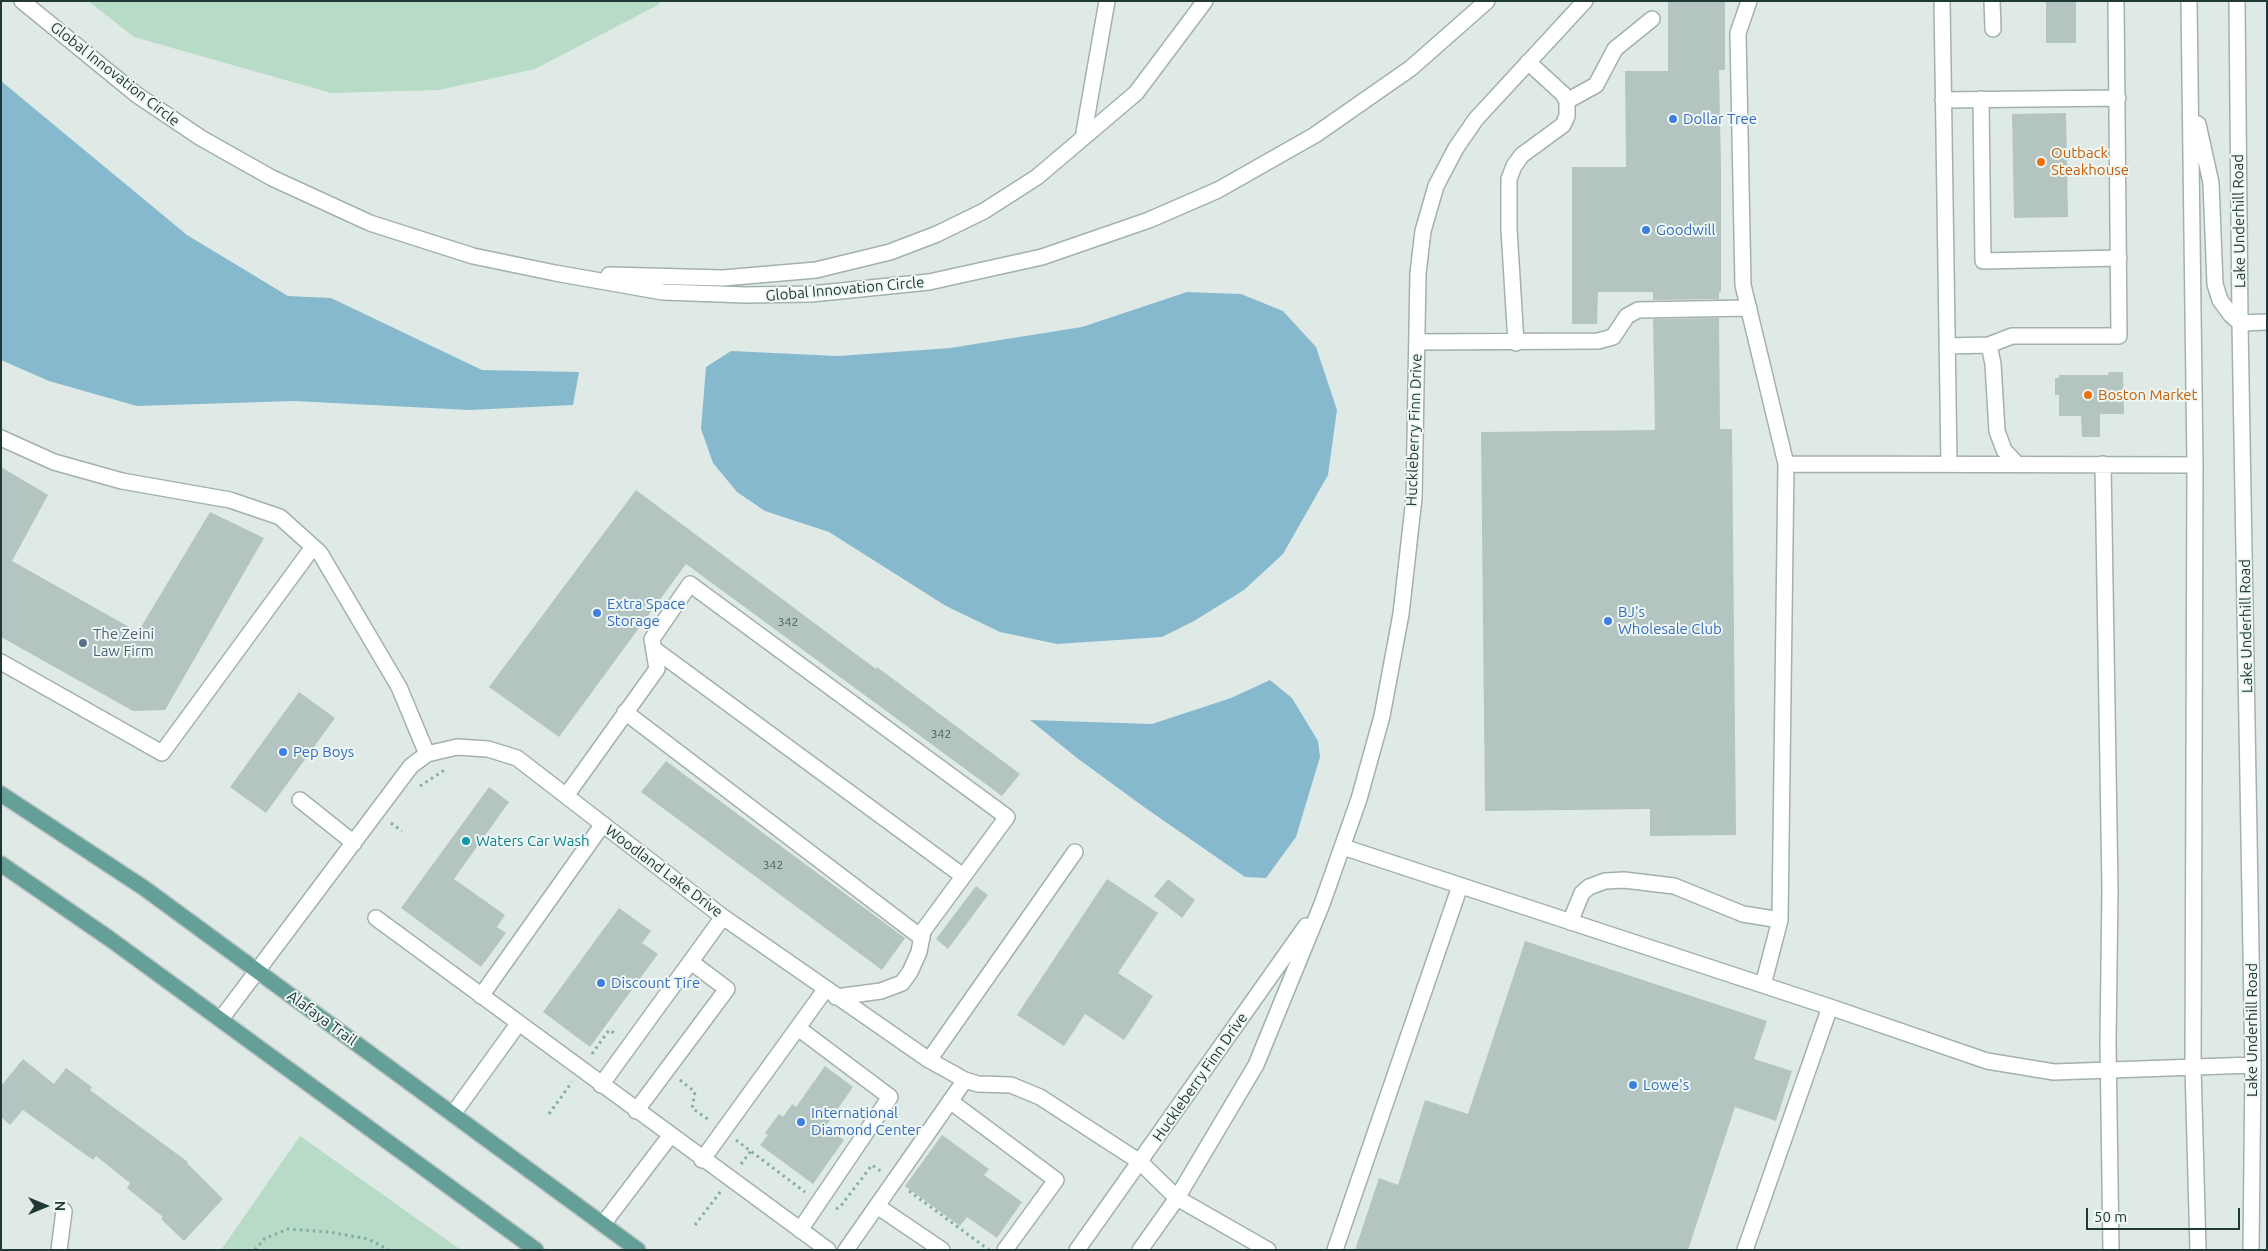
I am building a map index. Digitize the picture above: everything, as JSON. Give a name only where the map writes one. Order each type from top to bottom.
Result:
[{"type":"main road","name":"Alafaya Trail","points":[[1,794],[129,878],[638,1250]]},
{"type":"main road","points":[[1,864],[54,899],[221,1019],[536,1250]]},
{"type":"street","name":"Global Innovation Circle","points":[[22,1],[144,100],[201,138],[272,178],[343,212],[405,235],[482,258],[555,273],[663,292],[700,295],[778,296],[858,291],[929,282],[1042,257],[1110,235],[1183,206],[1284,154],[1378,93],[1438,46],[1487,1]]},
{"type":"street","points":[[1083,138],[1107,1]]},
{"type":"street","points":[[555,273],[723,278],[782,274],[852,263],[914,244],[984,211],[1037,176],[1083,138],[1136,93],[1206,1]]},
{"type":"street","name":"Huckleberry Finn Drive","points":[[1140,1250],[1177,1198],[1256,1065],[1322,904],[1360,799],[1382,716],[1401,614],[1414,498],[1418,273],[1423,231],[1436,186],[1456,148],[1476,120],[1585,1]]},
{"type":"street","points":[[1749,1],[1738,33],[1743,285],[1786,464],[1780,920],[1762,985]]},
{"type":"street","points":[[1942,1],[1949,464]]},
{"type":"street","points":[[1992,1],[1993,29]]},
{"type":"street","points":[[1947,346],[1989,345],[2012,336],[2119,336],[2116,1]]},
{"type":"street","points":[[2189,1],[2195,465],[2194,1067],[2198,1250]]},
{"type":"street","name":"Lake Underhill Road","points":[[2237,1],[2240,322],[2253,1065],[2260,1100],[2251,1250]]},
{"type":"street","points":[[1567,100],[1596,85],[1615,49],[1652,18]]},
{"type":"street","points":[[1516,343],[1510,229],[1510,179],[1514,166],[1522,155],[1563,125],[1567,116],[1567,100],[1528,62]]},
{"type":"street","points":[[2191,93],[2211,184],[2215,284],[2220,300],[2231,315],[2240,322],[2267,322]]},
{"type":"street","points":[[1943,100],[2118,98]]},
{"type":"street","points":[[1981,99],[1983,261],[2119,258]]},
{"type":"street","points":[[1417,342],[1516,343],[1598,341],[1612,337],[1627,316],[1638,310],[1749,308]]},
{"type":"street","points":[[1989,345],[1994,364],[1996,431],[2004,450],[2017,464]]},
{"type":"street","points":[[1,438],[54,462],[122,481],[238,503],[280,518],[320,553],[399,686],[427,754]]},
{"type":"street","points":[[1786,464],[2195,465]]},
{"type":"street","points":[[2103,464],[2110,889],[2108,1072],[2111,1250]]},
{"type":"street","points":[[1,662],[162,753],[313,547]]},
{"type":"street","points":[[566,796],[657,668],[652,639],[690,584],[1007,817],[923,931],[919,952],[902,983],[881,991],[831,994],[798,1028],[702,1160]]},
{"type":"street","points":[[654,649],[963,876]]},
{"type":"street","points":[[626,712],[922,938]]},
{"type":"street","name":"Woodland Lake Drive","points":[[221,1019],[411,766],[427,754],[457,747],[488,749],[517,758],[723,917],[928,1060],[965,1080],[978,1084],[1010,1085],[1040,1097],[1140,1162],[1177,1198],[1268,1250]]},
{"type":"street","points":[[300,800],[354,843]]},
{"type":"street","points":[[481,996],[603,824]]},
{"type":"street","points":[[1344,847],[1830,1007],[1987,1061],[2054,1072],[2108,1072],[2253,1065]]},
{"type":"street","points":[[928,1060],[1076,852]]},
{"type":"street","points":[[1570,922],[1582,893],[1589,887],[1605,881],[1624,880],[1674,886],[1743,914],[1780,920]]},
{"type":"street","points":[[1335,1250],[1460,886]]},
{"type":"street","name":"Huckleberry Finn Drive","points":[[1077,1250],[1322,904]]},
{"type":"street","points":[[601,1085],[723,917]]},
{"type":"street","points":[[376,918],[822,1248]]},
{"type":"street","points":[[636,1111],[727,989],[691,962]]},
{"type":"street","points":[[1745,1250],[1830,1007]]},
{"type":"street","points":[[453,1114],[518,1024]]},
{"type":"street","points":[[798,1028],[890,1097],[800,1230]]},
{"type":"street","points":[[846,1250],[965,1080]]},
{"type":"street","points":[[950,1101],[1056,1180],[1005,1250]]},
{"type":"street","points":[[603,1224],[670,1136]]},
{"type":"street","points":[[877,1206],[942,1250]]},
{"type":"street","points":[[60,1250],[64,1211]]},
{"type":"path","points":[[414,792],[425,781],[453,766]]},
{"type":"path","points":[[386,831],[397,815]]},
{"type":"path","points":[[392,823],[402,831]]},
{"type":"path","points":[[751,1151],[812,1197]]},
{"type":"path","points":[[836,1209],[840,1207],[872,1165],[989,1250]]},
{"type":"path","points":[[255,1250],[264,1239],[288,1229],[328,1232],[368,1239],[389,1250]]},
{"type":"green space","points":[[88,1],[662,1],[658,5],[535,69],[439,90],[331,93],[134,37]]},
{"type":"green space","points":[[300,1136],[461,1250],[221,1250]]},
{"type":"water","points":[[1,81],[187,235],[288,296],[331,298],[482,370],[579,372],[573,405],[469,410],[294,401],[137,406],[49,381],[1,360]]},
{"type":"water","points":[[1187,292],[1241,294],[1283,311],[1316,347],[1337,410],[1328,475],[1283,554],[1244,590],[1194,621],[1162,637],[1057,644],[1000,632],[946,606],[829,532],[765,511],[737,492],[713,463],[701,429],[706,367],[731,351],[838,356],[950,348],[1082,327]]},
{"type":"water","points":[[1270,680],[1292,698],[1318,741],[1320,757],[1296,837],[1266,878],[1245,877],[1144,807],[1077,758],[1030,720],[1152,724],[1231,698]]},
{"type":"building","points":[[1668,1],[1725,1],[1725,70],[1719,70],[1721,292],[1719,292],[1719,299],[1653,300],[1653,292],[1598,292],[1597,324],[1572,324],[1572,167],[1626,167],[1625,71],[1668,71]]},
{"type":"building","points":[[2046,1],[2076,1],[2076,43],[2046,43]]},
{"type":"building","points":[[2066,113],[2068,217],[2014,218],[2012,114]]},
{"type":"building","name":"BJ's Wholesale Club","points":[[1719,318],[1720,429],[1732,429],[1736,835],[1650,836],[1650,809],[1485,811],[1481,432],[1655,430],[1653,319]]},
{"type":"building","points":[[2109,372],[2123,372],[2124,414],[2100,414],[2100,437],[2082,437],[2081,416],[2059,416],[2059,395],[2055,395],[2055,378],[2059,378],[2059,375],[2108,375]]},
{"type":"building","points":[[1,467],[48,495],[12,561],[138,632],[210,512],[264,538],[165,710],[133,711],[1,637]]},
{"type":"building","name":"Extra Space Storage","points":[[636,490],[1020,774],[1002,796],[686,564],[559,737],[489,687]]},
{"type":"building","name":"Pep Boys","points":[[299,692],[335,718],[266,813],[230,787]]},
{"type":"building","points":[[666,761],[905,938],[882,970],[641,792]]},
{"type":"building","name":"Waters Car Wash","points":[[489,787],[509,802],[454,879],[505,915],[497,927],[506,933],[481,967],[401,908]]},
{"type":"building","points":[[1107,879],[1158,913],[1118,973],[1153,996],[1124,1040],[1085,1014],[1064,1046],[1017,1015]]},
{"type":"building","points":[[1168,879],[1195,900],[1182,918],[1154,896]]},
{"type":"building","points":[[976,886],[988,895],[948,949],[936,939]]},
{"type":"building","name":"Discount Tire","points":[[619,908],[651,931],[642,943],[658,954],[590,1047],[543,1012]]},
{"type":"building","name":"Lowe's","points":[[1525,941],[1767,1021],[1754,1059],[1792,1071],[1776,1121],[1735,1107],[1688,1250],[1355,1250],[1379,1178],[1398,1185],[1425,1100],[1468,1114]]},
{"type":"building","points":[[23,1059],[54,1084],[66,1068],[92,1087],[90,1090],[188,1162],[223,1199],[184,1241],[161,1219],[163,1217],[127,1188],[130,1183],[96,1156],[93,1160],[23,1110],[10,1125],[1,1117],[1,1086]]},
{"type":"building","name":"International Diamond Center","points":[[825,1066],[853,1087],[825,1127],[844,1140],[813,1184],[760,1145],[768,1135],[765,1133],[779,1114],[783,1117],[792,1104],[796,1107]]},
{"type":"building","points":[[942,1135],[989,1169],[984,1175],[1022,1202],[997,1238],[967,1217],[960,1226],[905,1186]]},
{"type":"place","name":"Dollar Tree","points":[[1673,119]]},
{"type":"place","name":"Outback Steakhouse","points":[[2041,162]]},
{"type":"place","name":"Goodwill","points":[[1646,230]]},
{"type":"place","name":"Boston Market","points":[[2088,395]]},
{"type":"place","name":"Extra Space Storage","points":[[597,613]]},
{"type":"place","name":"BJ's Wholesale Club","points":[[1608,621]]},
{"type":"place","name":"The Zeini Law Firm","points":[[83,643]]},
{"type":"place","name":"Pep Boys","points":[[283,752]]},
{"type":"place","name":"Waters Car Wash","points":[[466,841]]},
{"type":"place","name":"Discount Tire","points":[[601,983]]},
{"type":"place","name":"Lowe's","points":[[1633,1085]]},
{"type":"place","name":"International Diamond Center","points":[[801,1122]]}]
